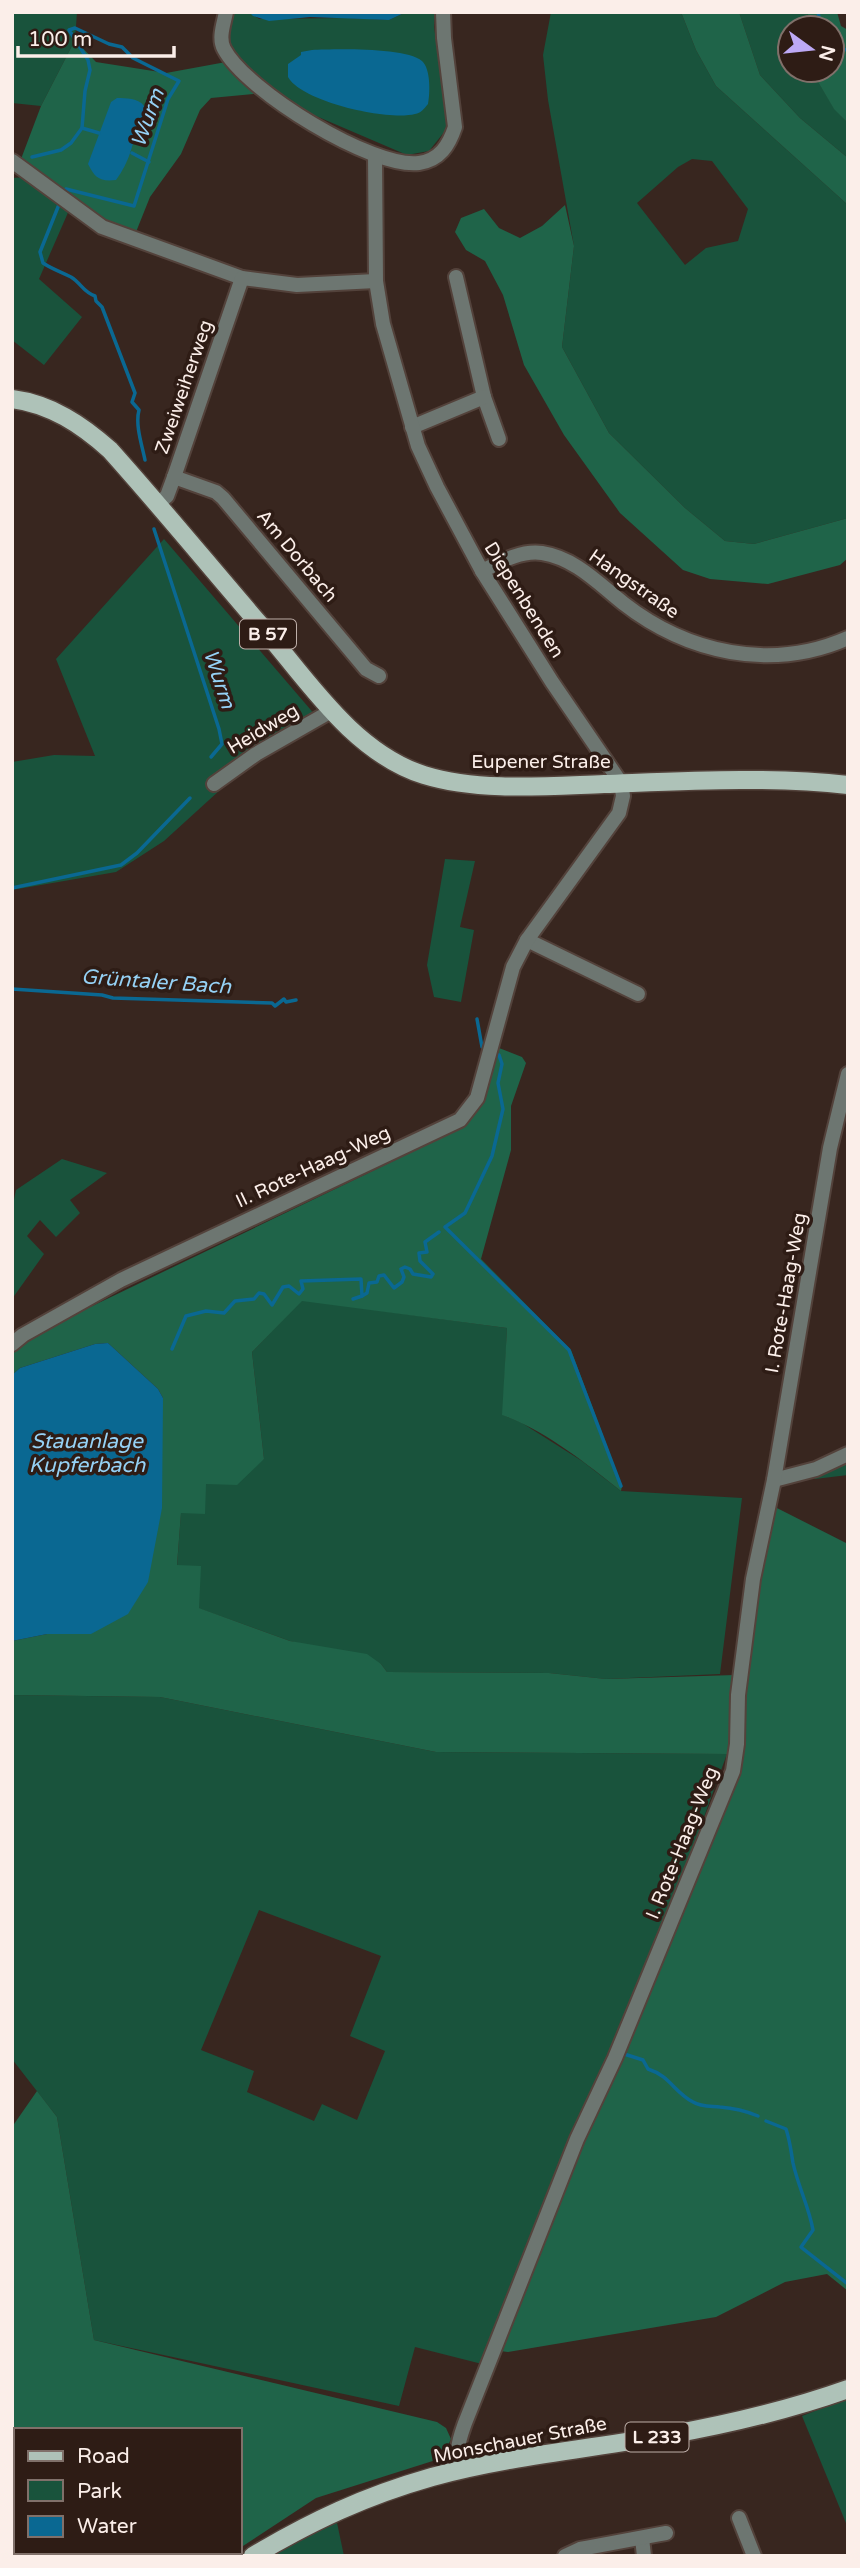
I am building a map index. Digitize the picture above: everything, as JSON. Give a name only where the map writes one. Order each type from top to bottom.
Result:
[{"type":"main road","name":"Eupener Straße","points":[[12,399],[45,407],[89,432],[110,450],[333,710],[355,733],[383,755],[414,771],[435,778],[479,785],[772,781],[848,785]]},
{"type":"main road","name":"Monschauer Straße","points":[[253,2556],[339,2509],[400,2487],[464,2469],[724,2424],[775,2412],[848,2389]]},
{"type":"street","points":[[226,12],[221,43],[235,65],[300,117],[375,155],[402,163],[420,163],[437,156],[451,141],[455,127],[443,12]]},
{"type":"street","name":"Diepenbenden","points":[[375,155],[376,281],[383,324],[412,427],[437,486],[482,571],[552,682],[621,783]]},
{"type":"street","points":[[12,161],[102,227],[242,278],[297,285],[376,281]]},
{"type":"street","points":[[456,277],[484,397],[499,439]]},
{"type":"street","name":"Zweiweiherweg","points":[[157,505],[167,496],[242,278]]},
{"type":"street","points":[[412,427],[484,397]]},
{"type":"street","name":"Am Dorbach","points":[[174,477],[216,492],[223,498],[366,669],[379,676]]},
{"type":"street","name":"Hangstraße","points":[[482,571],[506,559],[526,553],[542,553],[569,562],[657,627],[690,642],[728,652],[760,656],[789,655],[823,649],[848,638]]},
{"type":"street","name":"Heidweg","points":[[214,784],[256,754],[333,710]]},
{"type":"street","name":"II. Rote-Haag-Weg","points":[[12,1344],[23,1335],[121,1280],[460,1120],[477,1098],[513,967],[527,940],[619,813],[623,796],[621,783]]},
{"type":"street","points":[[527,940],[638,995]]},
{"type":"street","name":"I. Rote-Haag-Weg","points":[[464,2469],[457,2453],[465,2423],[578,2138],[615,2058],[733,1771],[737,1744],[737,1695],[753,1579],[774,1480],[830,1148],[848,1074]]},
{"type":"street","points":[[774,1480],[816,1469],[848,1454]]},
{"type":"street","points":[[739,2518],[754,2556]]},
{"type":"street","points":[[565,2556],[580,2549],[666,2533]]},
{"type":"street","points":[[642,2538],[644,2556]]},
{"type":"green space","points":[[12,12],[77,12],[75,40],[41,106],[12,103]]},
{"type":"green space","points":[[231,12],[249,12],[259,19],[389,20],[406,12],[435,12],[434,27],[448,118],[445,131],[429,151],[407,155],[288,104],[247,70],[225,41]]},
{"type":"green space","points":[[551,12],[681,12],[696,50],[716,86],[848,205],[848,518],[754,544],[725,541],[685,508],[609,433],[562,347],[574,246],[548,100],[543,55]],"holes":[[[692,159],[712,161],[748,209],[738,241],[706,248],[685,265],[637,203],[678,167]]]},
{"type":"green space","points":[[681,12],[739,12],[760,75],[800,118],[848,158],[848,205],[716,86],[696,50]]},
{"type":"green space","points":[[739,12],[807,12],[808,14],[776,14],[776,84],[819,84],[834,108],[848,123],[848,158],[800,118],[760,75]]},
{"type":"green space","points":[[807,12],[838,14],[808,14]]},
{"type":"green space","points":[[846,29],[848,123],[834,109],[819,84],[846,84]]},
{"type":"green space","points":[[75,40],[96,62],[166,73],[226,62],[264,93],[211,98],[200,110],[181,154],[150,197],[136,232],[105,221],[21,159],[41,106]]},
{"type":"green space","points":[[26,177],[70,208],[39,279],[82,317],[44,365],[12,340],[12,178]]},
{"type":"green space","points":[[565,205],[574,246],[562,347],[609,433],[685,508],[725,541],[754,544],[848,518],[848,558],[840,565],[768,584],[710,579],[683,570],[620,513],[564,435],[524,365],[503,295],[485,261],[466,250],[455,232],[461,218],[484,209],[499,228],[520,238],[542,226]]},
{"type":"green space","points":[[164,539],[316,716],[230,764],[231,780],[164,841],[116,872],[12,890],[12,762],[54,755],[95,756],[56,659]]},
{"type":"green space","points":[[445,859],[475,861],[460,927],[474,930],[461,1002],[434,997],[427,965]]},
{"type":"green space","points":[[499,1048],[522,1057],[526,1063],[511,1106],[511,1150],[481,1259],[571,1350],[622,1486],[621,1491],[549,1438],[502,1415],[507,1328],[302,1301],[252,1352],[264,1459],[237,1485],[206,1484],[205,1514],[181,1513],[177,1565],[201,1566],[199,1608],[290,1641],[367,1654],[387,1672],[549,1673],[606,1679],[735,1675],[731,1742],[727,1754],[436,1752],[160,1697],[12,1695],[12,1641],[47,1634],[91,1634],[163,1398],[158,1389],[108,1343],[95,1344],[20,1368],[12,1375],[12,1351],[32,1335],[464,1127],[484,1101]]},
{"type":"green space","points":[[62,1159],[107,1173],[70,1200],[80,1213],[56,1237],[40,1220],[27,1236],[44,1254],[12,1299],[12,1209],[16,1190]]},
{"type":"green space","points":[[302,1300],[507,1328],[503,1415],[522,1423],[582,1461],[621,1491],[742,1498],[720,1674],[606,1679],[549,1673],[387,1672],[381,1664],[290,1641],[198,1608],[177,1566],[181,1512],[206,1484],[264,1459],[252,1352]]},
{"type":"green space","points":[[848,1461],[848,1475],[815,1479],[813,1477]]},
{"type":"green space","points":[[773,1506],[848,1544],[848,2291],[827,2274],[785,2282],[716,2317],[508,2352],[500,2351],[571,2161],[740,1762],[744,1675]]},
{"type":"green space","points":[[12,1695],[160,1697],[436,1752],[727,1754],[681,1880],[482,2364],[415,2347],[399,2406],[94,2340],[57,2117],[12,2059]],"holes":[[[259,1910],[381,1956],[350,2036],[385,2051],[357,2120],[322,2104],[314,2121],[247,2092],[254,2071],[201,2050]]]},
{"type":"green space","points":[[37,2091],[57,2117],[94,2340],[437,2422],[446,2428],[451,2439],[443,2456],[316,2498],[242,2547],[242,2428],[14,2428],[14,2554],[230,2554],[12,2556],[12,2127]]},
{"type":"green space","points":[[848,2398],[848,2528],[802,2416]]},
{"type":"green space","points":[[336,2518],[344,2556],[266,2556]]},
{"type":"water","points":[[249,12],[406,12],[389,20],[310,17],[269,21]]},
{"type":"water","points":[[386,51],[414,56],[422,61],[427,70],[428,104],[417,113],[386,115],[327,102],[296,86],[288,77],[288,64],[301,55],[301,52]]},
{"type":"water","points":[[117,98],[139,101],[145,112],[121,173],[116,180],[102,180],[93,173],[88,164],[111,102]]},
{"type":"water","name":"Stauanlage Kupferbach","points":[[108,1343],[158,1389],[163,1398],[162,1508],[148,1582],[128,1614],[91,1634],[47,1634],[12,1641],[12,1375],[20,1368],[95,1344]]},
{"type":"waterway","name":"Wurm","points":[[32,157],[61,150],[71,143],[82,128],[90,70],[88,60],[69,30],[75,28],[122,47],[133,58],[179,81],[168,99],[134,206],[66,189],[64,193]]},
{"type":"waterway","points":[[82,128],[99,133]]},
{"type":"waterway","points":[[132,153],[149,162]]},
{"type":"waterway","name":"Wurm","points":[[60,202],[40,252],[43,263],[74,279],[95,296],[102,307],[135,393],[132,402],[139,410],[138,428],[145,460]]},
{"type":"waterway","name":"Wurm","points":[[154,529],[219,729],[222,744],[211,757]]},
{"type":"waterway","name":"Wurm","points":[[12,888],[121,865],[137,853],[190,798]]},
{"type":"waterway","name":"Grüntaler Bach","points":[[12,989],[113,998],[272,1003],[275,1006],[284,999],[286,1002],[296,1000]]},
{"type":"waterway","points":[[477,1019],[482,1047],[486,1049]]},
{"type":"waterway","points":[[493,1052],[499,1055],[502,1064],[498,1083],[503,1109],[492,1156],[465,1213],[445,1227],[569,1350],[621,1486]]},
{"type":"waterway","points":[[172,1349],[186,1316],[206,1311],[224,1313],[235,1301],[254,1299],[259,1293],[264,1294],[272,1305],[283,1287],[289,1286],[299,1294],[303,1289],[301,1281],[361,1279],[362,1296],[367,1293],[369,1283],[377,1282],[379,1276],[384,1275],[394,1288],[402,1282],[404,1277],[401,1269],[405,1267],[413,1274],[431,1277],[433,1274],[420,1261],[419,1253],[427,1252],[425,1242],[439,1232]]},
{"type":"waterway","points":[[353,1299],[362,1296]]},
{"type":"waterway","points":[[621,2053],[643,2060],[648,2069],[662,2076],[696,2104],[735,2109],[758,2116]]},
{"type":"waterway","points":[[766,2121],[786,2129],[795,2172],[813,2230],[801,2247],[848,2284]]}]
